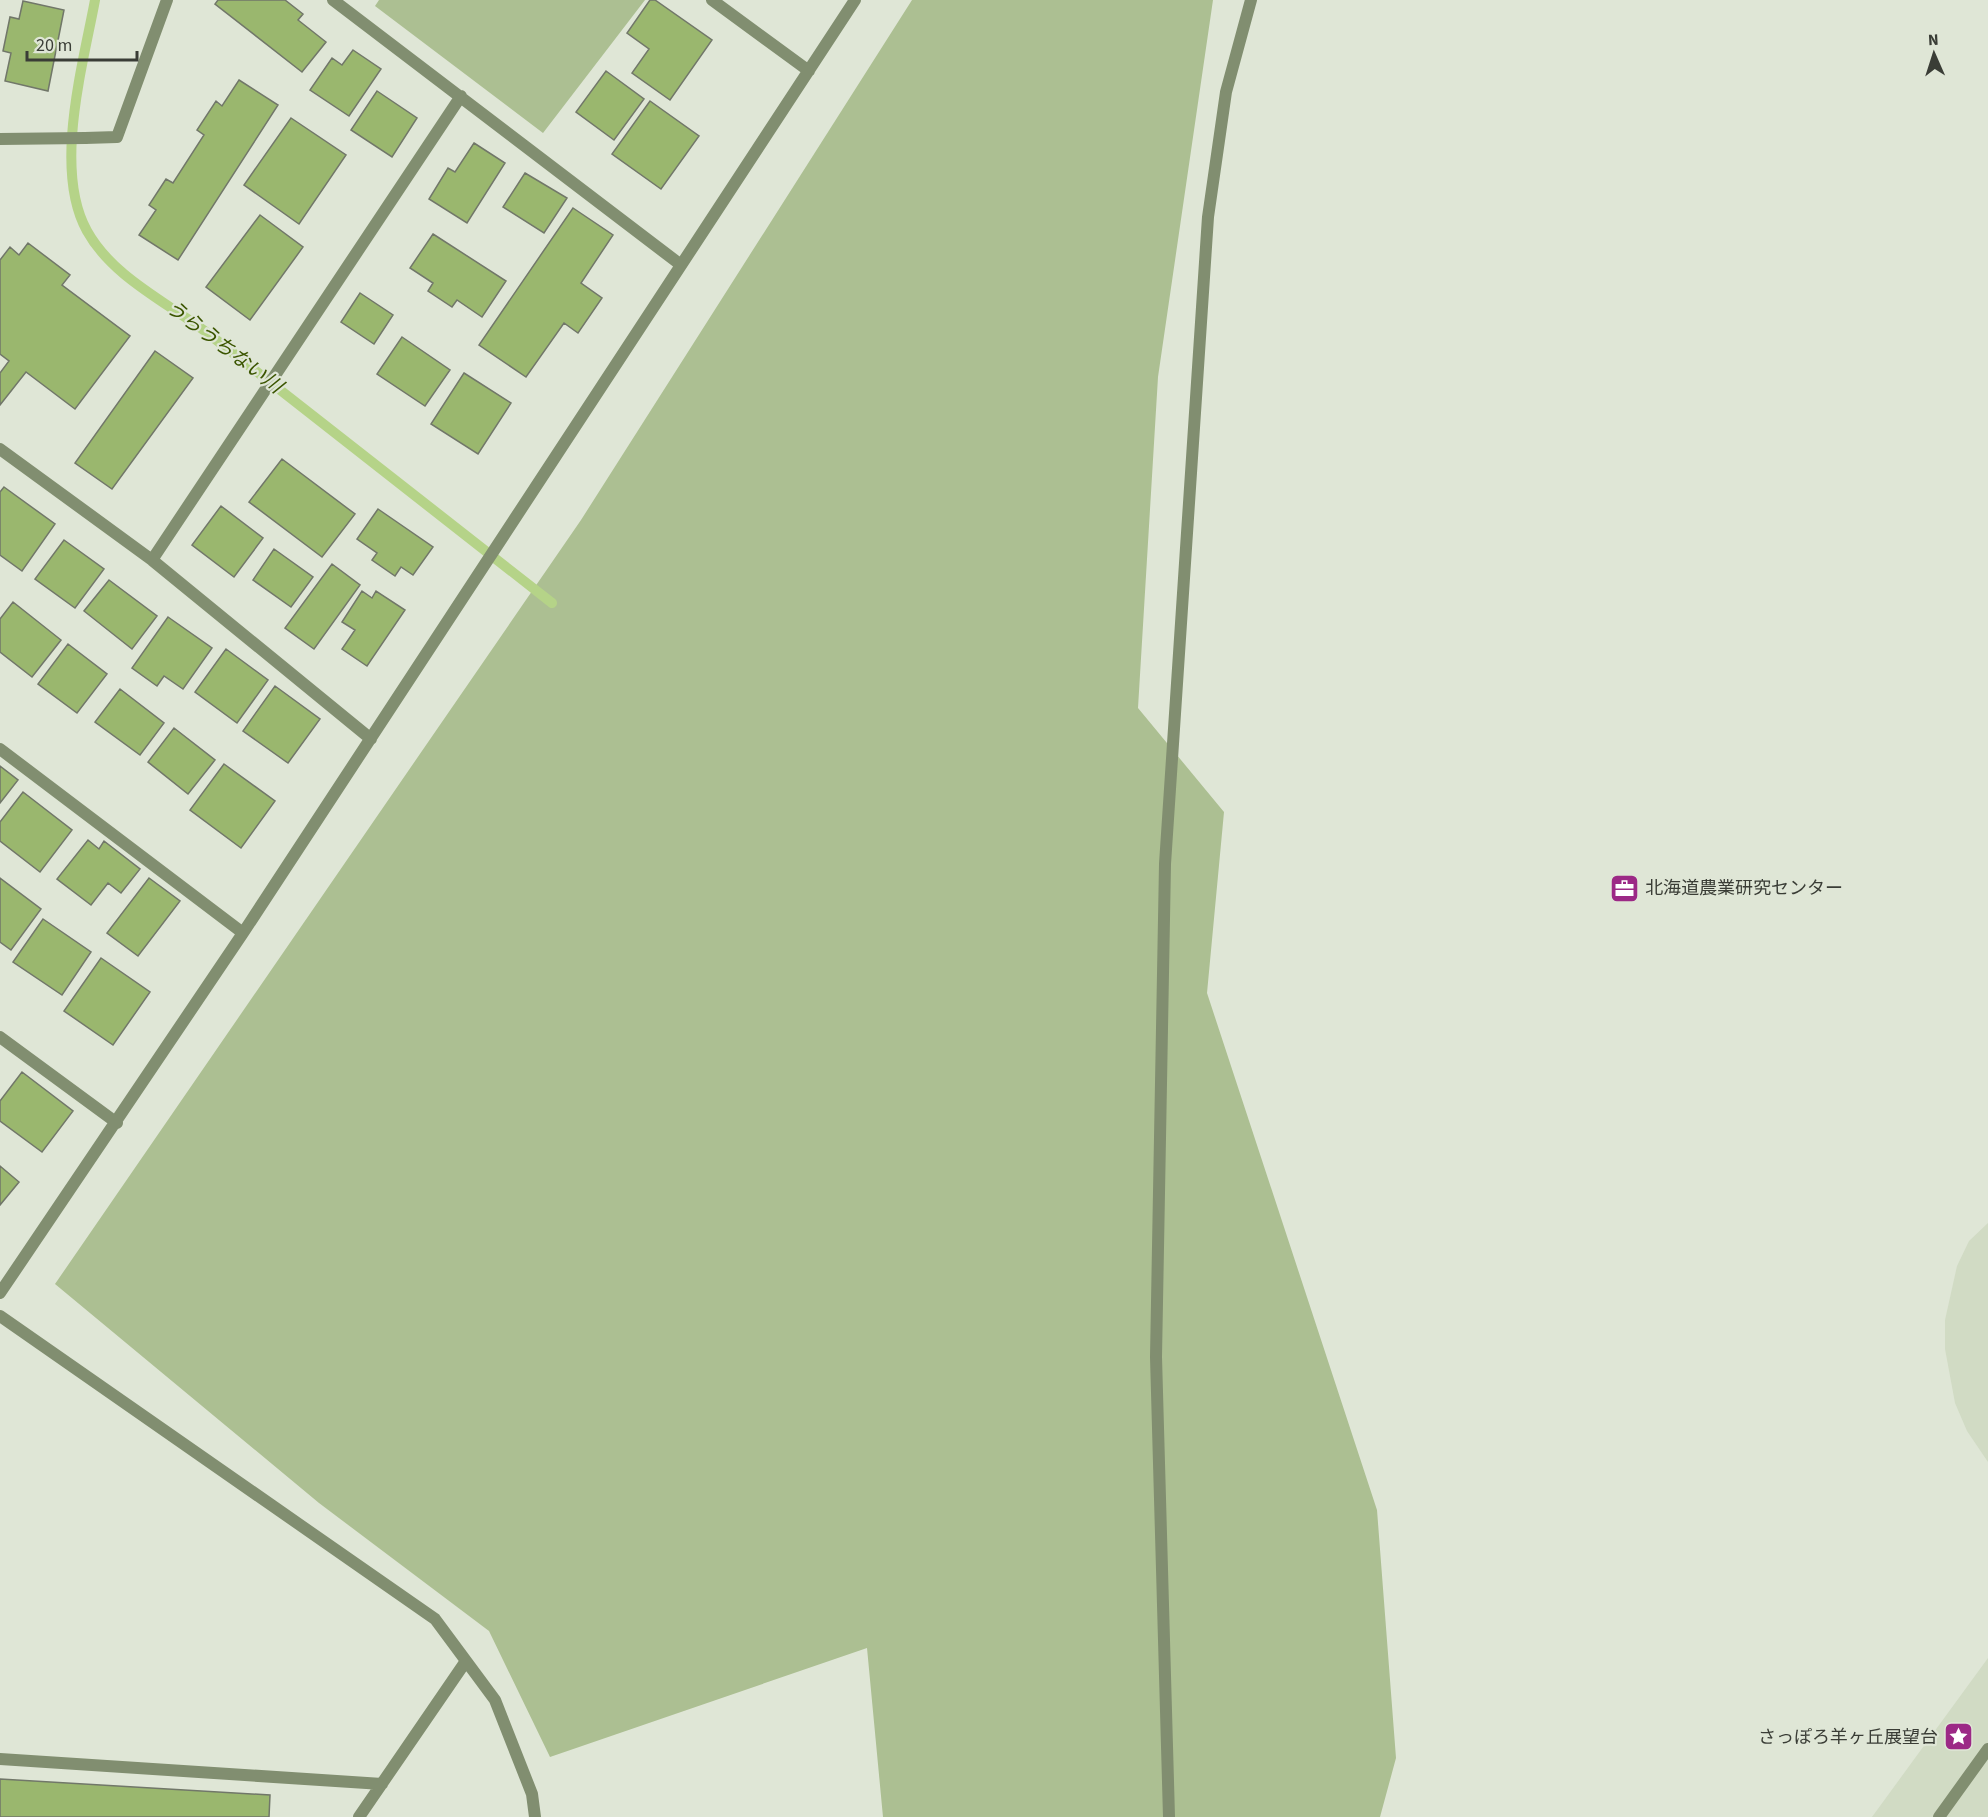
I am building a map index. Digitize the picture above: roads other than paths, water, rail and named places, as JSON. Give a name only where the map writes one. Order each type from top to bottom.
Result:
[{"type":"street","points":[[0,139],[117,137],[167,0]]},
{"type":"street","points":[[333,0],[681,265]]},
{"type":"street","points":[[712,0],[809,71]]},
{"type":"street","points":[[0,1293],[117,1123],[243,933],[855,0]]},
{"type":"street","points":[[1169,1817],[1156,1357],[1165,864],[1208,217],[1226,92],[1251,0]]},
{"type":"street","points":[[152,560],[259,403],[461,96]]},
{"type":"street","points":[[1,451],[152,560],[370,740]]},
{"type":"street","points":[[0,749],[243,933]]},
{"type":"street","points":[[0,1037],[117,1123]]},
{"type":"street","points":[[0,1316],[435,1619],[495,1700],[532,1794],[535,1817]]},
{"type":"street","points":[[359,1817],[466,1661]]},
{"type":"street","points":[[1939,1817],[1988,1749]]},
{"type":"street","points":[[0,1759],[382,1784]]},
{"type":"waterway","name":"うらうちない川","points":[[95,0],[78,86],[71,148],[72,178],[77,206],[87,231],[98,248],[111,263],[143,289],[210,335],[552,603]]},
{"type":"place","name":"北海道農業研究センター","points":[[1624,888]]},
{"type":"place","name":"さっぽろ羊ヶ丘展望台","points":[[1959,1737]]}]
